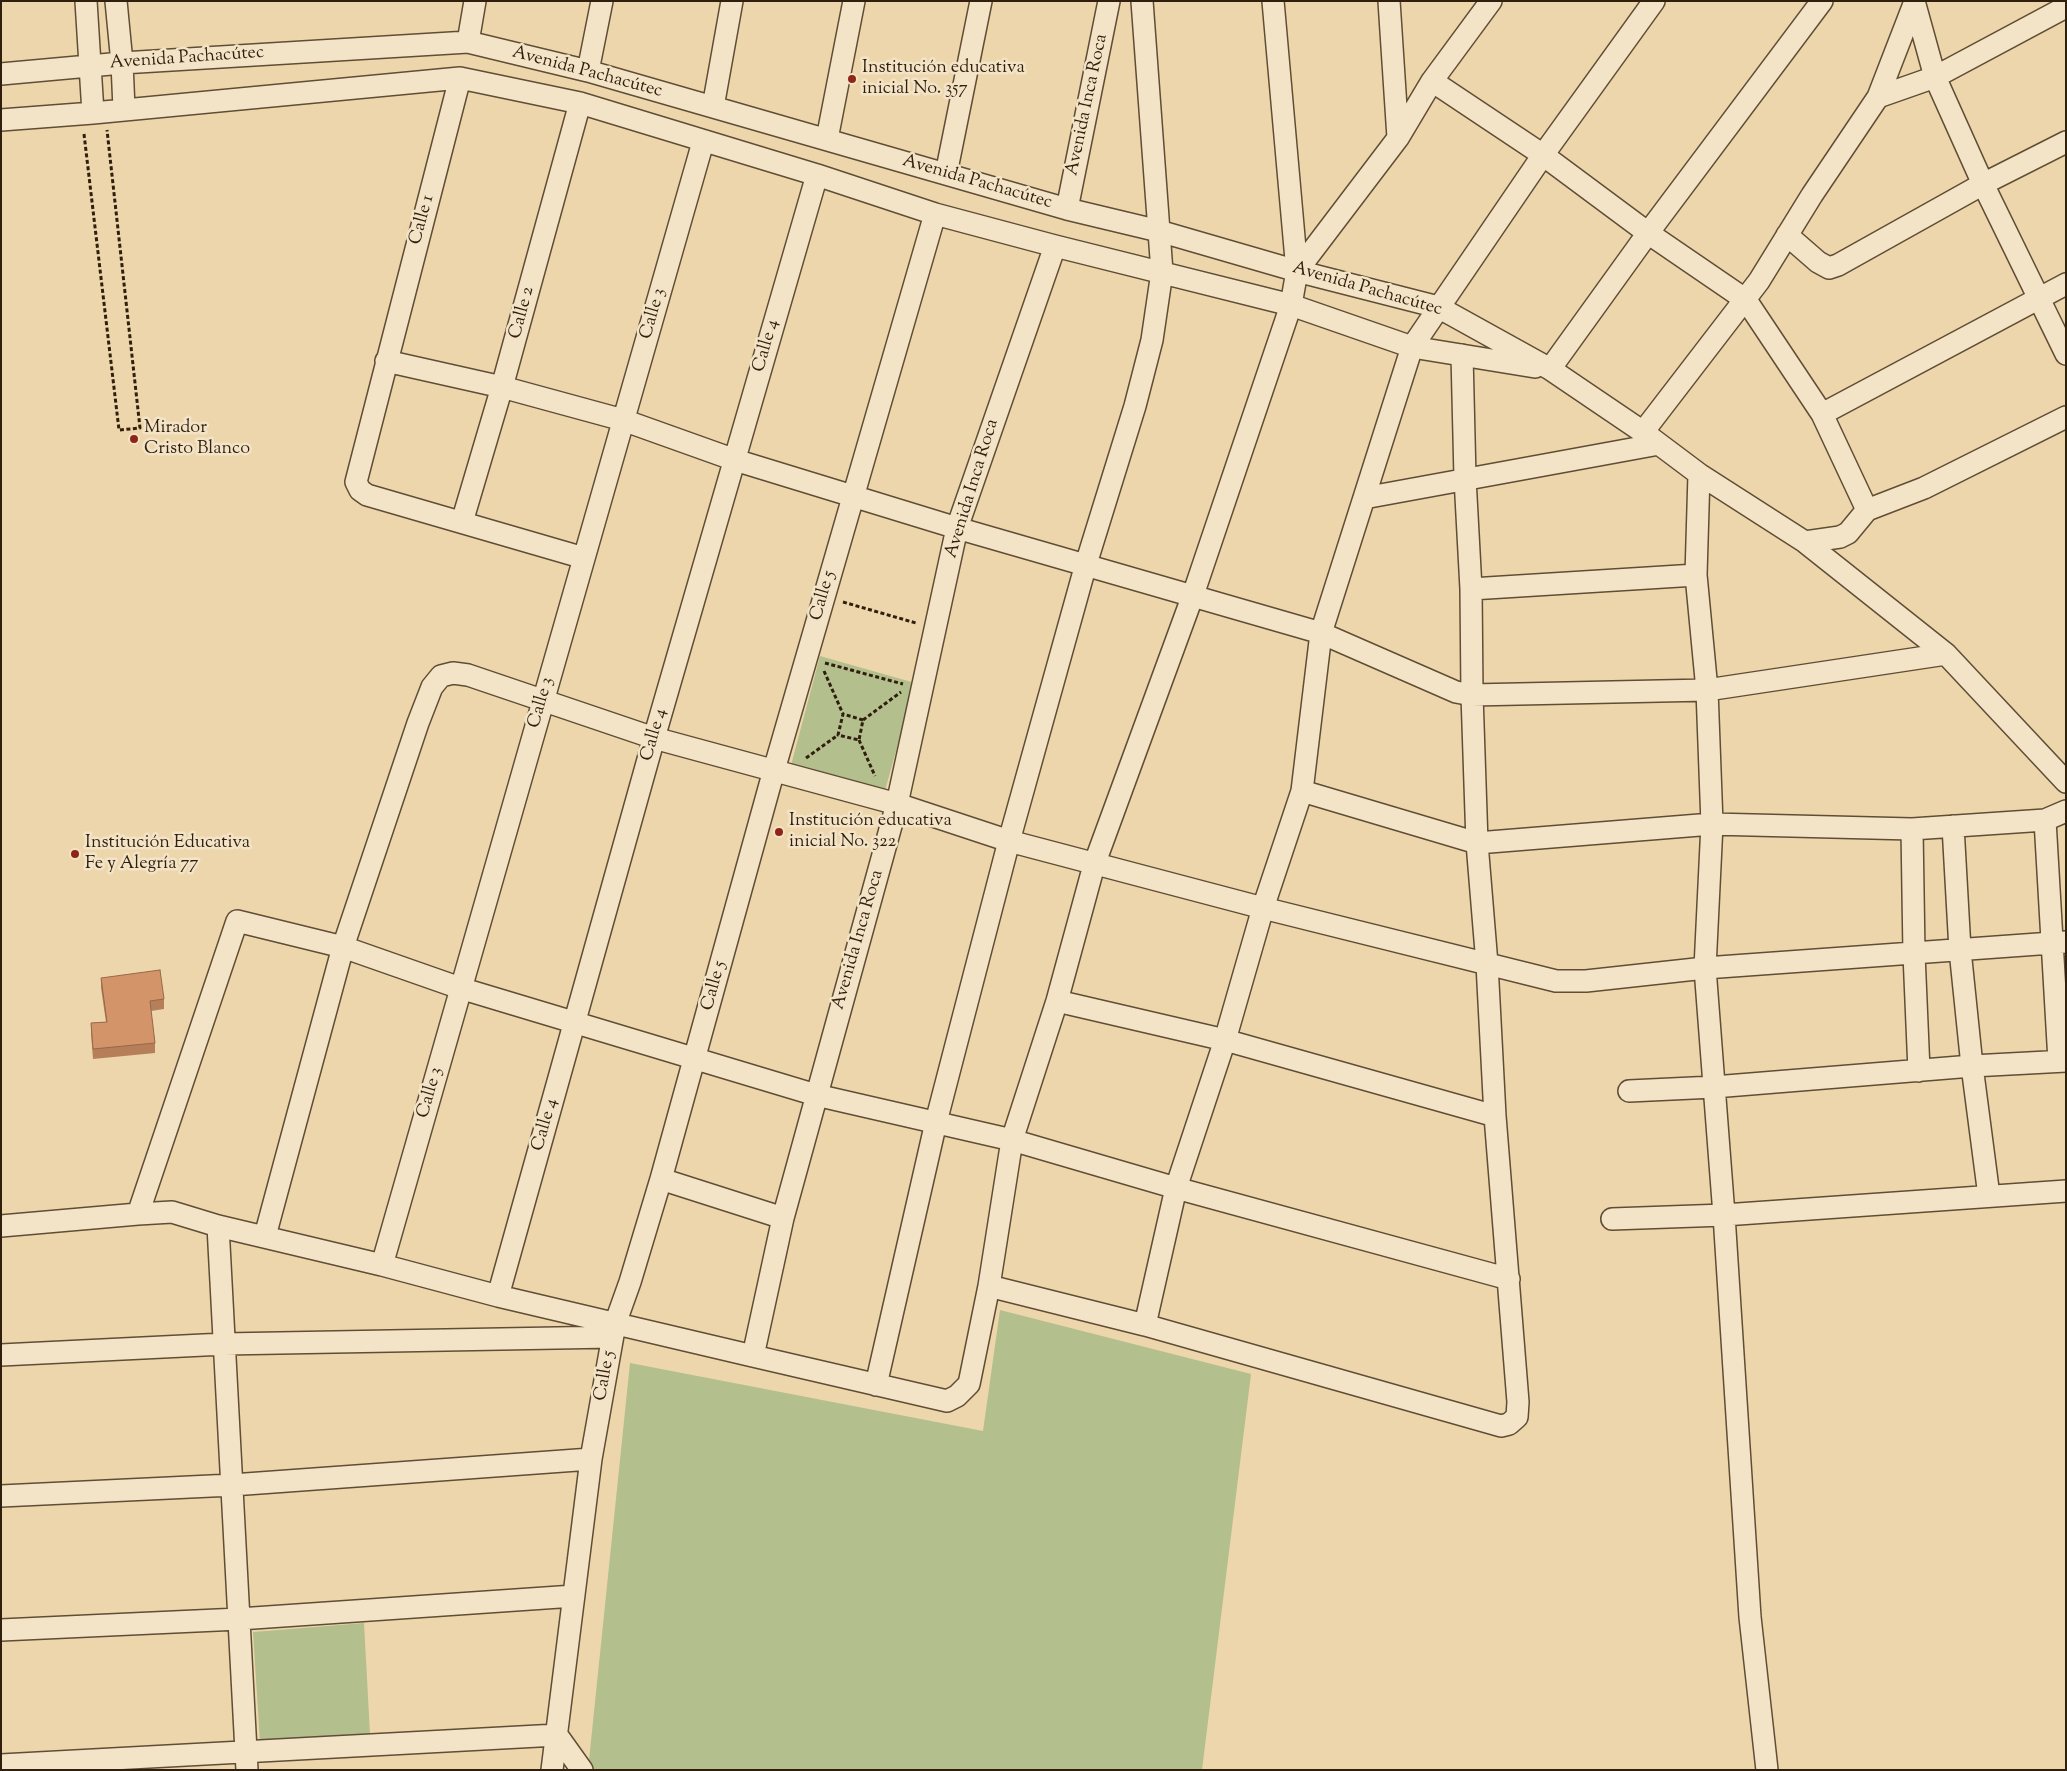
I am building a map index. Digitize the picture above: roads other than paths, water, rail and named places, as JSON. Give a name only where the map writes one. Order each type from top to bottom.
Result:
[{"type":"street","points":[[86,1],[90,66],[101,112]]},
{"type":"street","points":[[101,112],[122,63],[116,1]]},
{"type":"street","points":[[465,1],[468,42]]},
{"type":"street","points":[[468,42],[476,1]]},
{"type":"street","points":[[588,71],[602,1]]},
{"type":"street","points":[[713,107],[732,1]]},
{"type":"street","points":[[827,139],[854,1]]},
{"type":"street","points":[[946,174],[981,1]]},
{"type":"street","name":"Avenida Inca Roca","points":[[1066,209],[1109,1]]},
{"type":"street","points":[[876,1385],[936,1122],[1009,841],[1086,564],[1135,406],[1152,340],[1162,272],[1142,1]]},
{"type":"street","points":[[1,1226],[172,1212],[218,1226],[382,1265],[498,1296],[613,1330],[753,1356],[947,1401],[958,1396],[968,1384],[989,1286],[1012,1140],[1057,1001],[1094,865],[1193,595],[1291,305],[1298,271],[1273,1]]},
{"type":"street","points":[[1389,1],[1398,138]]},
{"type":"street","points":[[1298,271],[1398,138],[1432,81],[1491,1]]},
{"type":"street","points":[[1145,1325],[1176,1188],[1225,1040],[1263,908],[1302,791],[1321,633],[1412,347],[1542,155],[1654,1]]},
{"type":"street","points":[[1822,1],[1648,233],[1550,369],[1651,438],[1698,474],[1805,542],[1946,654],[2066,782]]},
{"type":"street","points":[[1914,3],[1935,77],[1982,184],[2066,354]]},
{"type":"street","points":[[1364,498],[1651,438],[1746,300],[1812,194],[1878,97],[1914,3]]},
{"type":"street","points":[[1878,97],[1935,77],[2066,7]]},
{"type":"street","name":"Avenida Pachacútec","points":[[1,74],[122,63],[468,42],[588,71],[1066,209],[1159,231],[1298,271],[1438,307],[1550,369]]},
{"type":"street","name":"Avenida Pachacútec","points":[[1,120],[460,78],[580,103],[703,142],[817,175],[935,214],[1291,305],[1412,347],[1550,369]]},
{"type":"street","name":"Calle 1","points":[[460,78],[356,482],[360,490],[367,495],[462,522]]},
{"type":"street","points":[[1432,81],[1542,155],[1648,233],[1746,300],[1822,414],[1866,510]]},
{"type":"street","name":"Calle 2","points":[[462,522],[502,387],[580,103]]},
{"type":"street","name":"Calle 3","points":[[382,1265],[703,142]]},
{"type":"street","points":[[1787,235],[1818,262],[1829,268],[1838,265],[1982,184],[2066,142]]},
{"type":"street","name":"Calle 4","points":[[498,1296],[654,738],[817,175]]},
{"type":"street","name":"Calle 5","points":[[552,1770],[591,1459],[613,1330],[630,1282],[661,1179],[774,770],[935,214]]},
{"type":"street","name":"Avenida Inca Roca","points":[[753,1356],[784,1218],[816,1095],[897,804],[958,528],[1055,246]]},
{"type":"street","points":[[1822,414],[2066,284]]},
{"type":"street","points":[[989,1286],[1145,1325],[1501,1426],[1509,1424],[1517,1417],[1518,1402],[1477,843],[1472,695],[1471,589],[1465,478],[1462,355]]},
{"type":"street","points":[[386,361],[502,387],[623,420],[735,460],[958,528],[1321,633],[1456,692],[1472,695],[1707,690],[1946,654]]},
{"type":"street","points":[[1805,542],[1840,537],[1848,533],[1866,510],[1924,488],[2066,417]]},
{"type":"street","points":[[1698,474],[1696,575],[1707,690],[1712,824],[1705,968],[1724,1215],[1750,1617],[1767,1770]]},
{"type":"street","points":[[462,522],[584,558]]},
{"type":"street","points":[[1471,589],[1696,575]]},
{"type":"street","points":[[265,1236],[343,947],[418,723],[432,687],[441,676],[453,674],[461,674],[654,738],[897,804],[1009,841],[1094,865],[1556,981],[1586,981],[1705,968],[2059,943]]},
{"type":"street","points":[[1302,791],[1477,843],[1712,824],[1912,829],[2046,820],[2066,811]]},
{"type":"street","points":[[1629,1091],[1714,1087],[1972,1066],[2063,1061],[2059,943],[2046,820]]},
{"type":"street","points":[[1953,826],[1960,950],[1972,1066],[1989,1196]]},
{"type":"street","points":[[1912,829],[1914,954],[1919,1071]]},
{"type":"street","points":[[138,1214],[238,921],[343,947],[460,988],[696,1057],[816,1095],[1012,1140],[1176,1188],[1509,1279]]},
{"type":"street","points":[[1057,1001],[1225,1040],[1496,1116]]},
{"type":"street","points":[[661,1179],[784,1218]]},
{"type":"street","points":[[1612,1219],[1724,1215],[2066,1191]]},
{"type":"street","points":[[218,1226],[246,1760]]},
{"type":"street","points":[[1,1355],[224,1344],[613,1330]]},
{"type":"street","points":[[1,1496],[232,1485],[591,1459]]},
{"type":"street","points":[[1,1630],[239,1619],[574,1596]]},
{"type":"street","points":[[1,1765],[246,1760],[557,1735],[582,1770]]},
{"type":"place","name":"Institución educativa inicial No. 357","points":[[852,79]]},
{"type":"place","name":"Mirador Cristo Blanco","points":[[134,439]]},
{"type":"place","name":"Institución educativa inicial No. 322","points":[[779,832]]},
{"type":"place","name":"Institución Educativa Fe y Alegría 77","points":[[75,854]]}]
